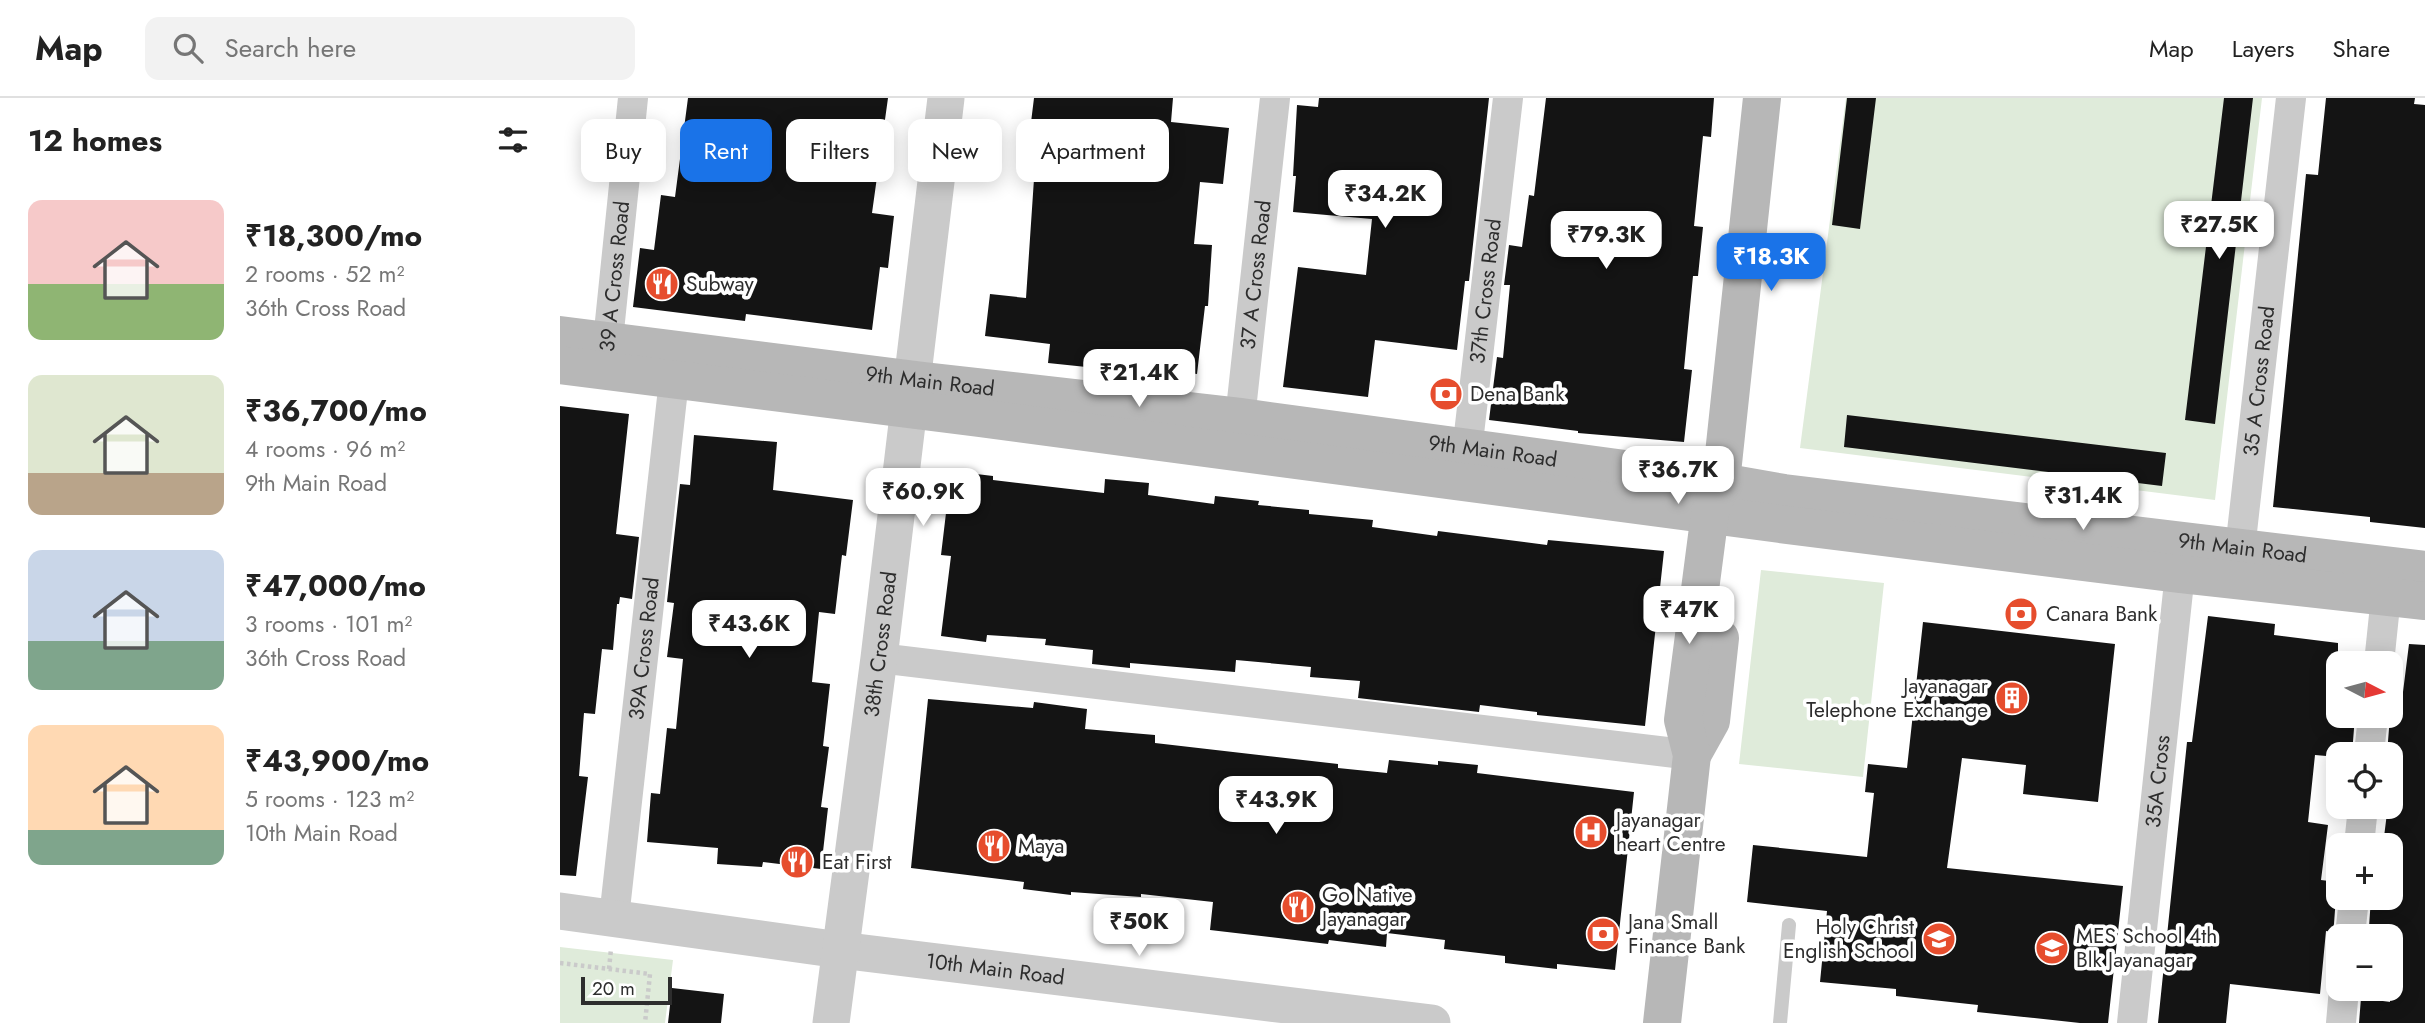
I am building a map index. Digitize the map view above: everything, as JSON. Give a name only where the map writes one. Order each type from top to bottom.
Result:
[{"type":"main road","points":[[1728,499],[1762,98]]},
{"type":"main road","points":[[1662,1023],[1692,755],[1683,720],[1728,499],[1788,98]]},
{"type":"main road","name":"9th Main Road","points":[[560,335],[606,356],[674,380],[910,394]]},
{"type":"main road","name":"9th Main Road","points":[[560,365],[606,356],[1238,434],[1728,499],[1956,514],[2181,557],[2238,563],[2425,570]]},
{"type":"main road","name":"9th Main Road","points":[[2238,563],[2386,596],[2425,601]]},
{"type":"street","name":"39 A Cross Road","points":[[606,356],[633,98]]},
{"type":"street","name":"38th Cross Road","points":[[831,1023],[879,658],[946,98]]},
{"type":"street","name":"37 A Cross Road","points":[[1238,434],[1275,98]]},
{"type":"street","name":"37th Cross Road","points":[[1466,465],[1508,98]]},
{"type":"street","name":"35 A Cross Road","points":[[2238,563],[2291,98]]},
{"type":"street","name":"39A Cross Road","points":[[614,918],[674,380]]},
{"type":"street","name":"35A Cross","points":[[2132,1023],[2181,557]]},
{"type":"street","points":[[2380,651],[2386,596]]},
{"type":"street","points":[[879,658],[1692,755]]},
{"type":"street","name":"10th Main Road","points":[[560,911],[840,950],[1432,1023]]},
{"type":"street","points":[[2341,1023],[2343,1001]]},
{"type":"lane","points":[[1780,1023],[1789,925]]},
{"type":"path","points":[[560,963],[650,974],[645,1023]]},
{"type":"green space","points":[[1846,98],[2262,98],[2215,500],[1800,448]]},
{"type":"green space","points":[[1761,570],[1884,583],[1863,777],[1739,764]]},
{"type":"green space","points":[[560,947],[673,960],[665,1023],[560,1023]]},
{"type":"building","points":[[688,98],[888,98],[885,119],[786,119],[786,182],[876,182],[872,213],[894,216],[888,268],[880,267],[872,330],[746,314],[745,321],[633,307],[640,248],[654,250],[661,195],[675,197],[680,159],[680,182],[772,182],[772,119],[685,119]]},
{"type":"building","points":[[1034,98],[1173,98],[1171,122],[1229,128],[1223,184],[1200,182],[1194,244],[1212,245],[1208,306],[1205,306],[1197,374],[1097,362],[1096,368],[1048,363],[1050,344],[985,336],[990,294],[1026,298],[1034,182],[1169,182],[1169,119],[1031,119]]},
{"type":"building","points":[[1319,98],[1489,98],[1469,281],[1465,281],[1457,350],[1375,340],[1368,397],[1283,387],[1298,267],[1366,275],[1372,219],[1293,212],[1297,105],[1318,107]]},
{"type":"building","points":[[1546,98],[1714,98],[1711,137],[1703,136],[1694,226],[1703,227],[1698,276],[1693,276],[1684,369],[1692,370],[1684,442],[1578,433],[1489,420],[1497,357],[1503,358],[1510,285],[1504,285],[1509,245],[1522,247],[1529,195],[1534,196]]},
{"type":"building","points":[[1847,98],[1876,98],[1860,229],[1832,225]]},
{"type":"building","points":[[2224,98],[2253,98],[2215,424],[2185,420]]},
{"type":"building","points":[[2326,98],[2415,98],[2414,104],[2425,105],[2425,528],[2370,522],[2370,517],[2273,507],[2306,174],[2318,175]]},
{"type":"building","points":[[560,406],[629,414],[616,534],[639,537],[632,599],[620,597],[617,604],[613,650],[602,649],[595,714],[584,713],[579,776],[588,777],[576,876],[560,875]]},
{"type":"building","points":[[1847,415],[2166,453],[2162,486],[1844,447]]},
{"type":"building","points":[[694,435],[777,442],[773,490],[853,500],[846,556],[842,555],[835,614],[819,612],[812,682],[830,684],[823,746],[829,747],[821,807],[828,808],[821,869],[763,862],[762,867],[717,864],[718,848],[647,842],[651,793],[660,794],[667,728],[676,729],[683,659],[667,657],[674,603],[667,602],[680,484],[690,485]]},
{"type":"building","points":[[951,471],[993,476],[993,480],[1104,493],[1105,479],[1149,483],[1148,495],[1214,504],[1215,496],[1259,501],[1258,505],[1309,510],[1309,514],[1373,520],[1372,527],[1437,536],[1438,531],[1547,545],[1548,540],[1664,551],[1645,726],[1537,715],[1537,712],[1480,705],[1479,712],[1358,698],[1360,681],[1310,677],[1311,667],[1236,660],[1235,672],[1130,663],[1130,668],[1092,664],[1093,650],[1045,645],[1046,639],[987,635],[986,642],[941,636],[951,556],[941,555]]},
{"type":"building","points":[[2208,616],[2275,624],[2274,635],[2338,643],[2338,651],[2326,651],[2326,728],[2354,728],[2353,742],[2326,742],[2326,756],[2315,755],[2308,822],[2328,825],[2321,880],[2326,881],[2326,910],[2335,910],[2334,924],[2326,924],[2320,994],[2230,984],[2226,1023],[2158,1023],[2187,742],[2192,742]]},
{"type":"building","points":[[1923,622],[2115,644],[2098,802],[2023,794],[2026,765],[1962,758],[1947,868],[2123,886],[2108,1023],[2080,1023],[1977,1012],[1978,1005],[1896,996],[1896,989],[1820,982],[1827,911],[1747,902],[1753,845],[1867,857],[1874,793],[1865,792],[1868,764],[1907,768]]},
{"type":"building","points":[[2409,644],[2425,645],[2425,1023],[2359,1023],[2361,1001],[2403,1001],[2403,924],[2369,924],[2370,910],[2403,910],[2403,833],[2384,833],[2386,819],[2403,819],[2403,742],[2388,742],[2389,728],[2403,728],[2403,692]]},
{"type":"building","points":[[928,699],[1033,708],[1034,702],[1087,709],[1085,729],[1155,735],[1155,743],[1338,764],[1338,768],[1387,773],[1389,760],[1438,765],[1438,761],[1478,765],[1477,773],[1634,792],[1615,970],[1557,964],[1557,969],[1505,963],[1505,956],[1444,949],[1445,940],[1387,933],[1386,947],[1329,940],[1328,944],[1210,930],[1213,902],[1141,894],[1141,897],[1071,892],[1071,895],[1023,889],[1024,882],[911,868]]},
{"type":"building","points":[[672,988],[724,994],[721,1023],[668,1023]]},
{"type":"place","name":"Subway","points":[[662,284]]},
{"type":"place","name":"Dena Bank","points":[[1446,394]]},
{"type":"place","name":"Canara Bank","points":[[2021,614]]},
{"type":"place","name":"Jayanagar Telephone Exchange","points":[[2012,698]]},
{"type":"place","name":"Jayanagar heart Centre","points":[[1591,832]]},
{"type":"place","name":"Maya","points":[[994,846]]},
{"type":"place","name":"Eat First","points":[[797,862]]},
{"type":"place","name":"Go Native Jayanagar","points":[[1298,907]]},
{"type":"place","name":"Jana Small Finance Bank","points":[[1603,934]]},
{"type":"place","name":"Holy Christ English School","points":[[1939,939]]},
{"type":"place","name":"MES School 4th Blk Jayanagar","points":[[2052,948]]}]
